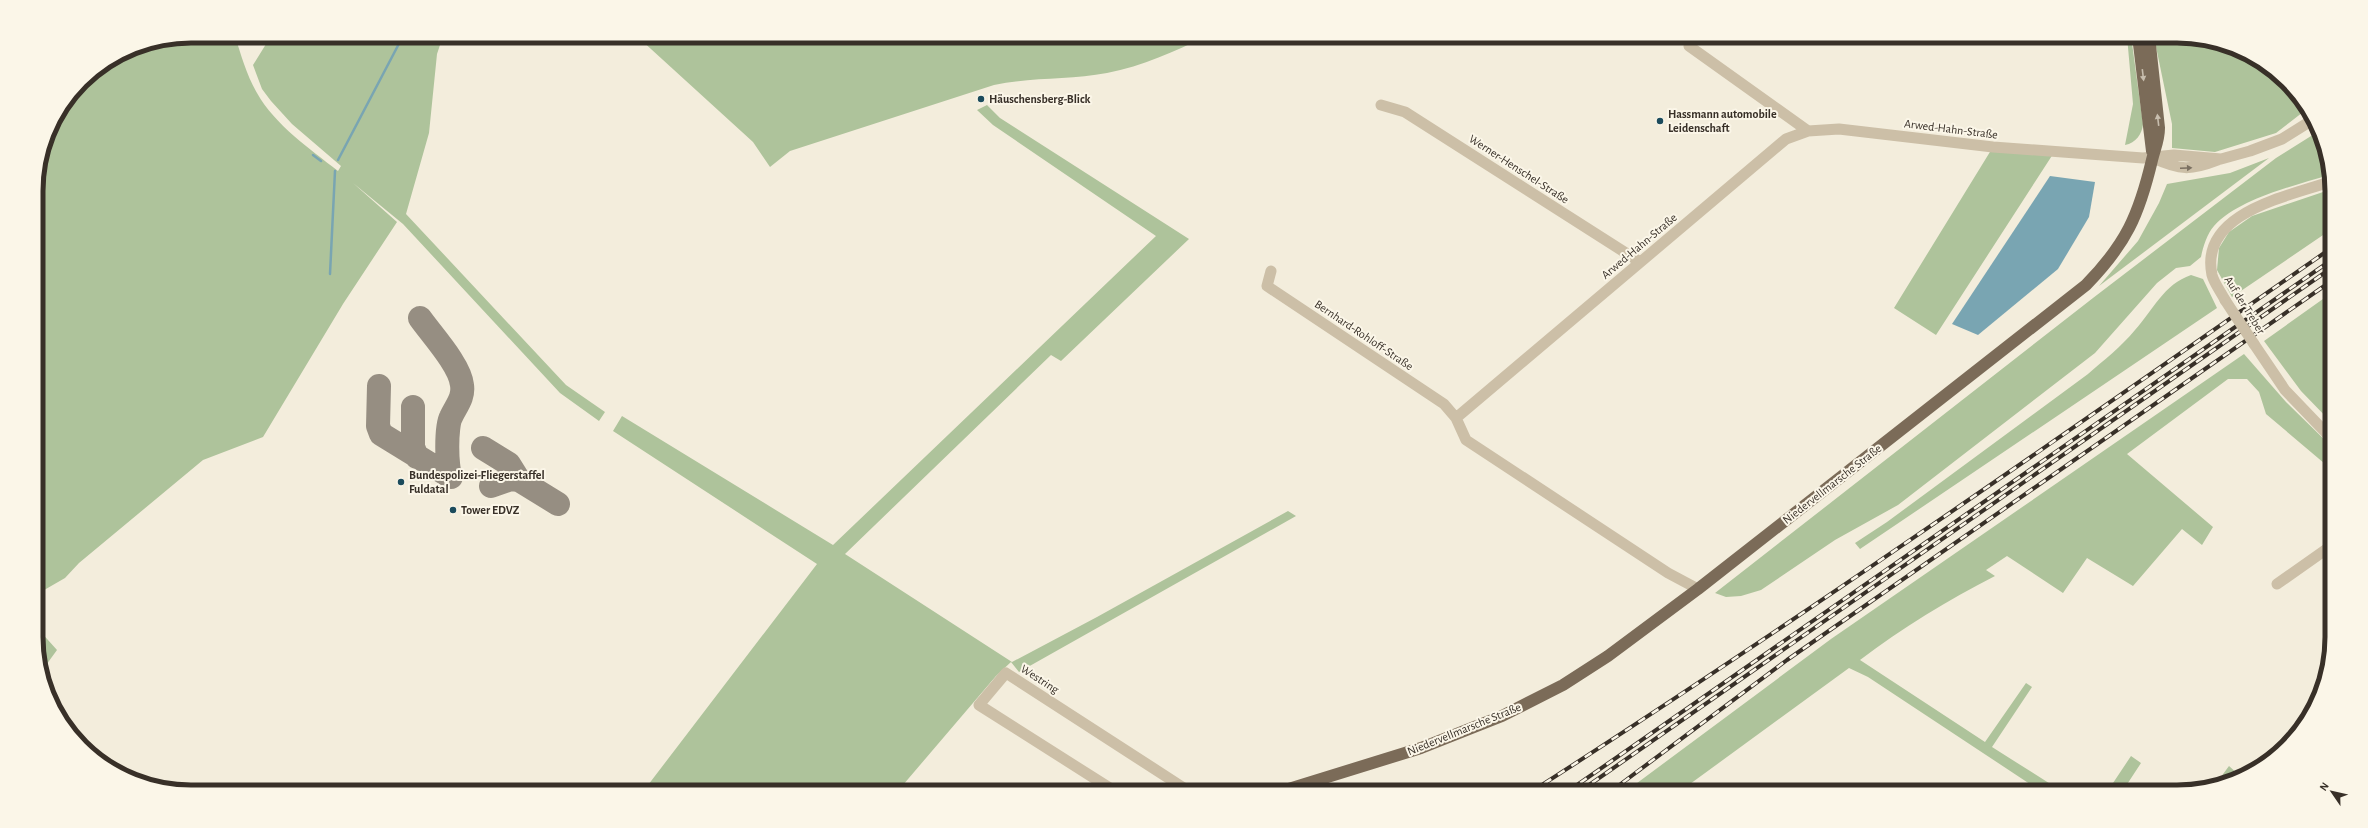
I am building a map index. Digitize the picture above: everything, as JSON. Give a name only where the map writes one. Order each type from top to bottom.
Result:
[{"type":"main road","points":[[2139,43],[2152,158]]},
{"type":"main road","name":"Niedervellmarsche Straße","points":[[1301,785],[1421,748],[1502,716],[1563,685],[1601,660],[1698,589],[2086,285],[2117,250],[2138,214],[2152,158],[2158,142],[2159,128],[2150,43]]},
{"type":"street","points":[[1688,46],[1808,131]]},
{"type":"street","name":"Werner-Henschel-Straße","points":[[1381,105],[1405,112],[1640,262]]},
{"type":"street","points":[[2152,158],[2174,155],[2221,159],[2250,152],[2282,139],[2308,123]]},
{"type":"street","name":"Arwed-Hahn-Straße","points":[[1456,418],[1786,139],[1808,131],[1839,129],[1993,147],[2152,158]]},
{"type":"street","name":"Auf der Treber","points":[[2325,183],[2251,209],[2228,226],[2218,236],[2212,249],[2211,266],[2213,277],[2225,300],[2284,390],[2325,432]]},
{"type":"street","name":"Bernhard-Rohloff-Straße","points":[[1271,271],[1267,286],[1444,404],[1456,418]]},
{"type":"street","points":[[1456,418],[1466,440],[1668,573],[1698,589]]},
{"type":"street","points":[[2276,584],[2325,550]]},
{"type":"street","name":"Westring","points":[[1105,785],[979,705],[1006,673],[1179,785]]},
{"type":"green space","points":[[237,43],[250,80],[264,105],[294,136],[338,171],[341,166],[292,124],[262,89],[253,65],[267,43],[441,43],[437,54],[429,133],[406,214],[566,385],[605,412],[599,421],[560,393],[403,224],[353,183],[397,222],[343,304],[263,437],[203,460],[79,563],[65,578],[43,591],[43,182],[48,153],[54,135],[68,109],[86,86],[109,68],[135,54],[172,44]]},
{"type":"green space","points":[[644,43],[1192,43],[1158,58],[1107,73],[1079,77],[1008,82],[994,85],[790,151],[770,167],[753,142]]},
{"type":"green space","points":[[2128,43],[2132,43],[2143,124],[2138,138],[2125,145],[2133,104]]},
{"type":"green space","points":[[2155,43],[2196,44],[2215,48],[2242,58],[2259,68],[2282,86],[2302,113],[2276,133],[2215,152],[2172,148],[2172,124]]},
{"type":"green space","points":[[987,105],[1000,118],[1189,239],[1061,361],[1051,355],[845,554],[1012,662],[1097,617],[1288,511],[1296,516],[1019,672],[1011,662],[996,676],[903,785],[648,785],[817,564],[613,431],[622,416],[833,545],[1156,236],[993,125],[977,110]]},
{"type":"green space","points":[[2314,134],[2320,153],[2324,176],[2268,194],[2253,200],[2225,216],[2209,233],[2201,257],[2190,266],[2176,268],[2157,283],[2095,353],[1898,505],[1835,540],[1761,590],[1741,596],[1726,597],[1715,593],[2093,298],[2276,158]]},
{"type":"green space","points":[[1993,147],[2055,151],[1936,335],[1894,308]]},
{"type":"green space","points":[[2269,158],[2099,286],[2138,241],[2159,203],[2167,184],[2230,173]]},
{"type":"green space","points":[[2325,191],[2325,234],[2232,297],[2217,270],[2219,248],[2229,232],[2252,216]]},
{"type":"green space","points":[[2191,275],[2203,279],[2217,308],[1860,549],[1855,543],[1887,522],[2088,374],[2130,336],[2166,291],[2182,279]]},
{"type":"green space","points":[[2325,298],[2325,416],[2301,391],[2264,341]]},
{"type":"green space","points":[[2244,354],[2286,402],[2325,440],[2325,464],[2266,414],[2259,392],[2247,379],[2228,379],[2127,454],[2213,527],[2202,545],[2182,529],[2133,586],[2087,558],[2063,593],[2007,556],[1986,570],[1995,576],[1926,615],[1860,660],[1985,742],[2026,683],[2032,687],[1992,747],[2052,785],[2031,785],[1868,677],[1849,668],[1689,785],[1634,785],[1831,639]]},
{"type":"green space","points":[[43,634],[57,650],[46,665]]},
{"type":"green space","points":[[2131,756],[2141,763],[2127,785],[2112,785]]},
{"type":"green space","points":[[2229,766],[2236,773],[2233,774],[2220,778]]},
{"type":"water","points":[[2050,176],[2095,182],[2089,217],[2058,269],[1978,335],[1952,324]]},
{"type":"waterway","points":[[338,160],[399,43]]},
{"type":"waterway","points":[[313,155],[321,161]]},
{"type":"waterway","points":[[330,274],[335,171]]},
{"type":"taxiway","points":[[420,318],[451,359],[460,377],[462,385],[461,398],[451,417],[448,429],[447,456],[451,477]]},
{"type":"taxiway","points":[[379,386],[378,426],[381,434],[451,477]]},
{"type":"taxiway","points":[[413,407],[413,447],[417,457]]},
{"type":"taxiway","points":[[483,448],[509,464],[519,480],[558,504]]},
{"type":"taxiway","points":[[491,486],[511,479],[519,480]]},
{"type":"railway","points":[[1542,785],[1733,660],[2033,456],[2325,252]]},
{"type":"railway","points":[[1577,785],[2325,264]]},
{"type":"railway","points":[[1589,785],[2325,272]]},
{"type":"railway","points":[[1619,785],[1787,660],[2325,285]]},
{"type":"place","name":"Häuschensberg-Blick","points":[[981,99]]},
{"type":"place","name":"Hassmann automobile Leidenschaft","points":[[1660,121]]},
{"type":"place","name":"Bundespolizei-Fliegerstaffel Fuldatal","points":[[401,482]]},
{"type":"place","name":"Tower EDVZ","points":[[453,510]]}]
